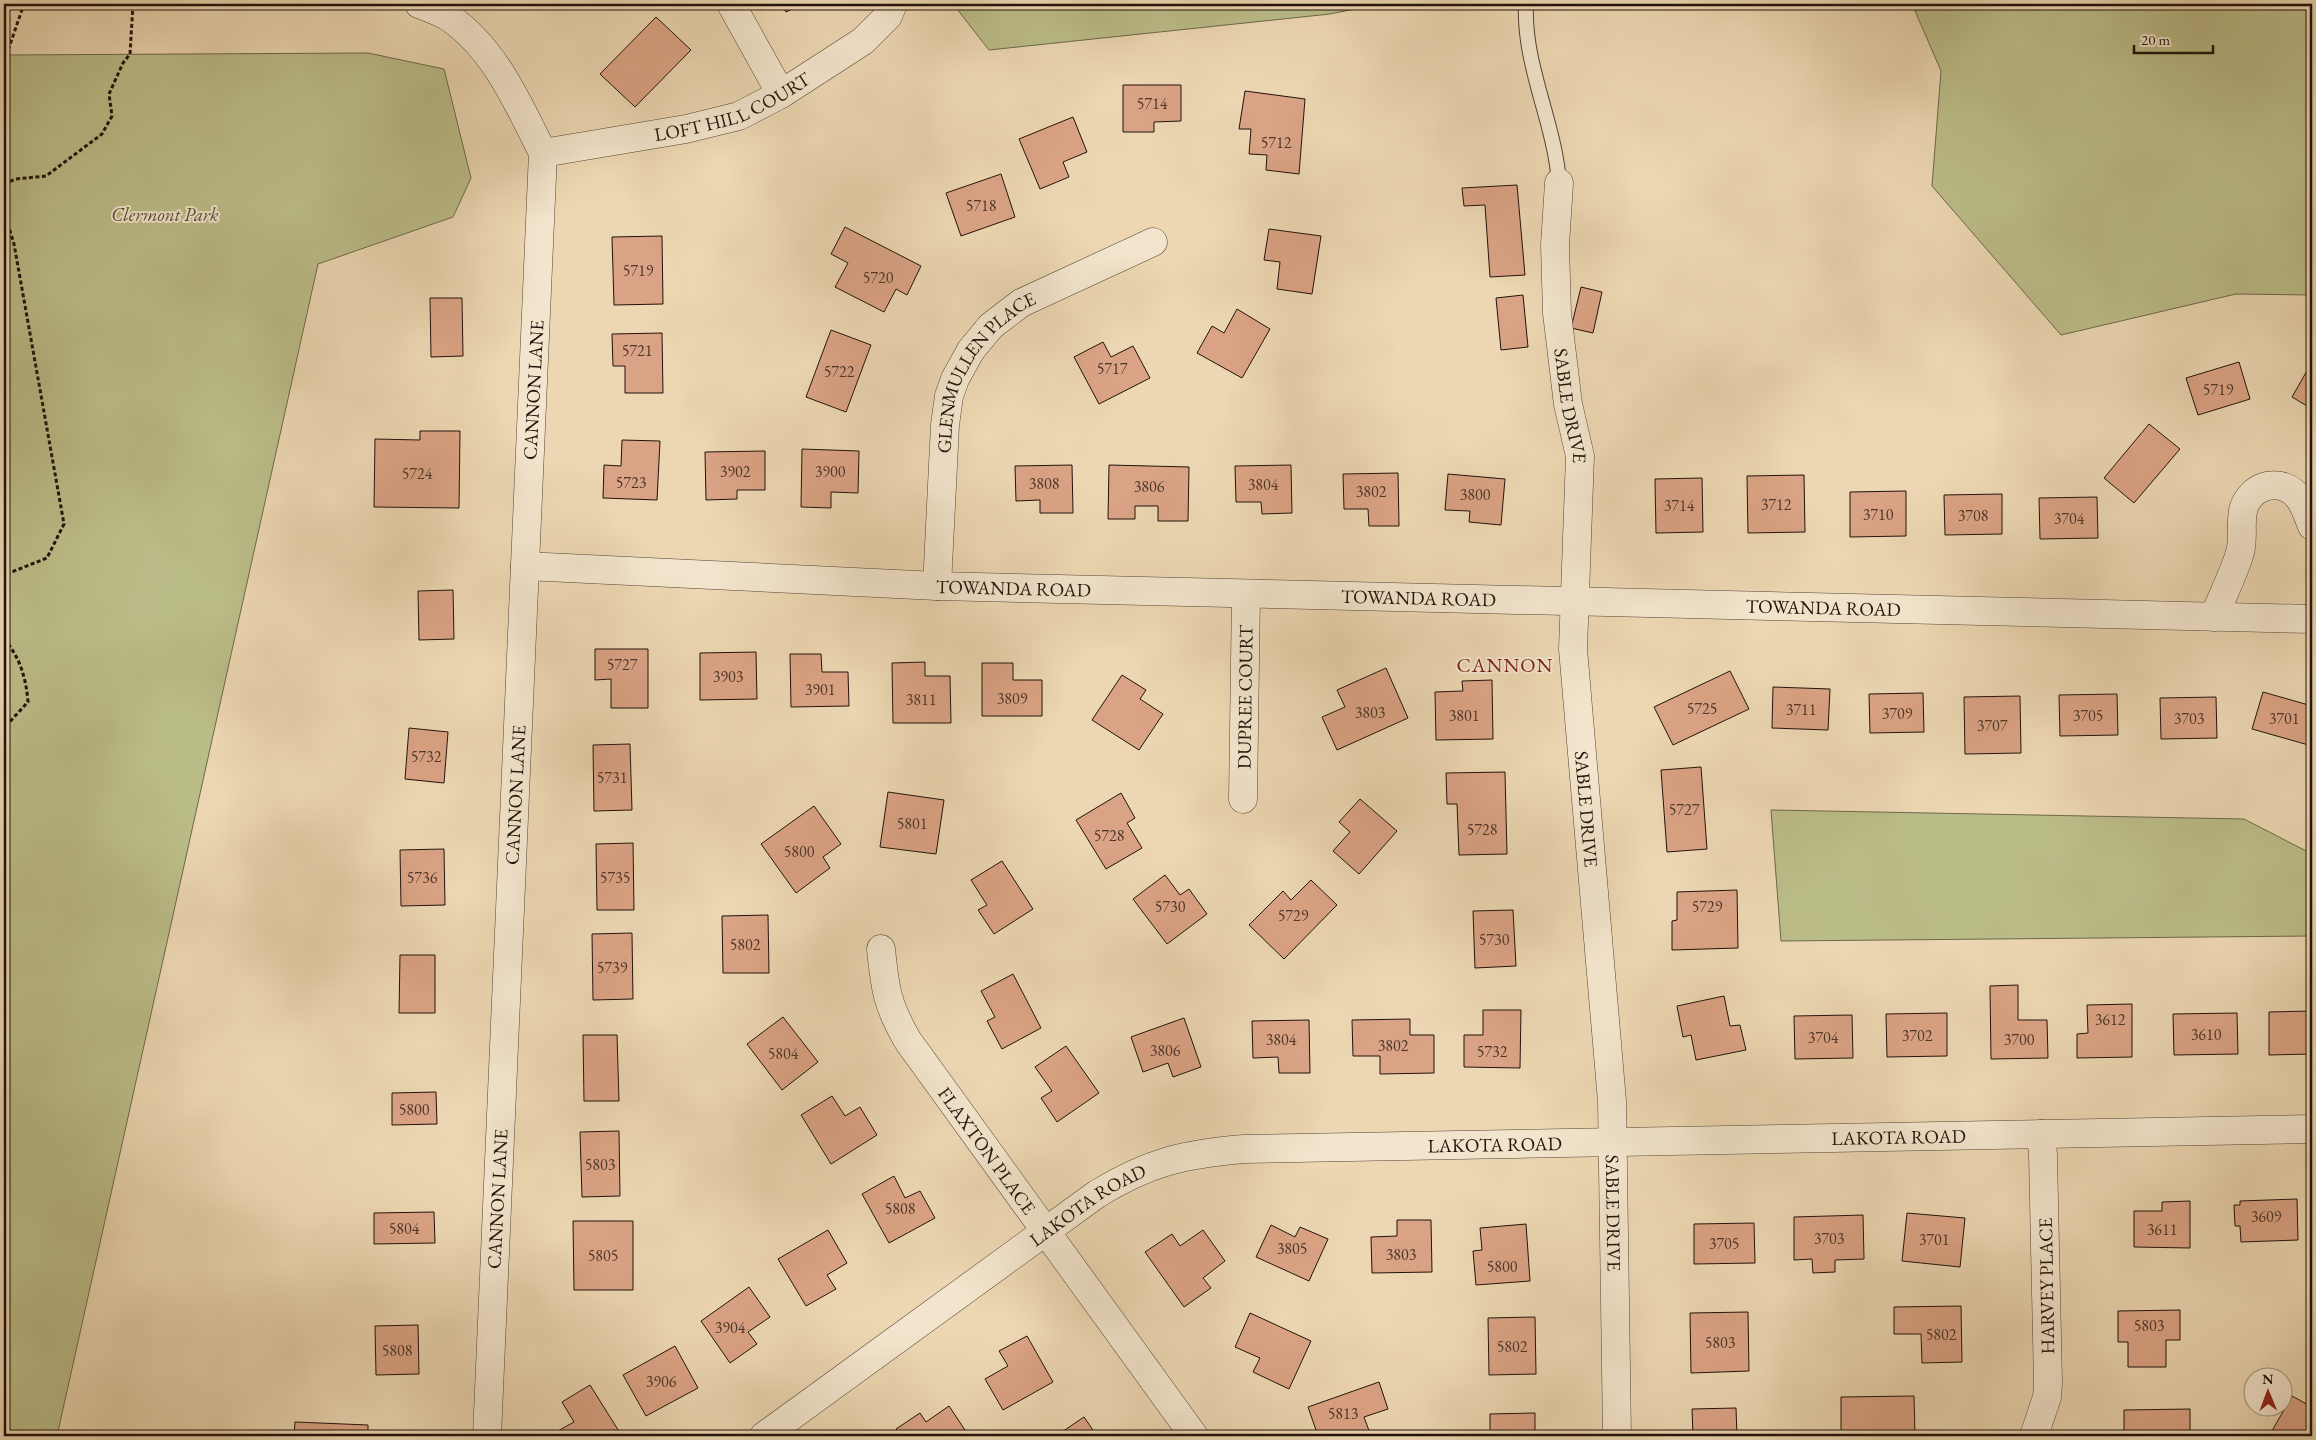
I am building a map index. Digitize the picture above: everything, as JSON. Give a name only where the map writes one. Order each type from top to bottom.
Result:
[{"type":"street","points":[[419,4],[450,18],[469,34],[486,53],[517,103],[543,153]]},
{"type":"street","points":[[731,4],[781,94]]},
{"type":"street","name":"LOFT HILL COURT","points":[[543,153],[686,129],[739,116],[781,94],[863,41],[888,16],[893,4]]},
{"type":"street","name":"CANNON LANE","points":[[487,1436],[543,153]]},
{"type":"street","name":"SABLE DRIVE","points":[[1559,183],[1555,245],[1557,313],[1568,404],[1580,456],[1573,649],[1604,993],[1613,1142],[1617,1436]]},
{"type":"street","name":"GLENMULLEN PLACE","points":[[937,586],[945,425],[949,396],[955,378],[971,350],[991,326],[1021,303],[1153,242]]},
{"type":"street","points":[[2214,617],[2240,555],[2244,509],[2250,496],[2257,489],[2267,485],[2280,485],[2290,488],[2300,499],[2312,526]]},
{"type":"street","name":"TOWANDA ROAD","points":[[525,566],[937,586],[2312,619]]},
{"type":"street","name":"DUPREE COURT","points":[[1243,799],[1246,594]]},
{"type":"street","name":"FLAXTON PLACE","points":[[881,949],[886,992],[893,1015],[908,1041],[1194,1436]]},
{"type":"street","name":"LAKOTA ROAD","points":[[764,1436],[1097,1194],[1125,1177],[1175,1158],[1244,1149],[2312,1129]]},
{"type":"street","name":"HARVEY PLACE","points":[[2034,1436],[2047,1397],[2048,1383],[2043,1156],[2040,1134]]},
{"type":"lane","points":[[1526,4],[1527,37],[1557,154],[1559,183]]},
{"type":"path","points":[[4,62],[24,4]]},
{"type":"path","points":[[4,184],[16,179],[46,176],[102,134],[112,116],[109,94],[123,63],[130,54],[133,4]]},
{"type":"path","points":[[4,211],[14,244],[64,524],[47,558],[4,575]]},
{"type":"path","points":[[4,639],[11,646],[17,657],[27,682],[28,702],[4,728]]},
{"type":"green space","points":[[953,4],[1380,4],[1330,14],[989,50]]},
{"type":"green space","points":[[1912,4],[2312,4],[2312,295],[2236,294],[2061,335],[1932,186],[1941,71]]},
{"type":"green space","name":"Clermont Park","points":[[368,53],[444,69],[471,178],[453,217],[318,264],[57,1436],[4,1436],[4,55]]},
{"type":"green space","points":[[1771,810],[2244,819],[2312,854],[2312,936],[1781,941]]},
{"type":"building","points":[[781,4],[802,4],[786,12]]},
{"type":"building","points":[[656,17],[691,50],[635,107],[600,74]]},
{"type":"building","points":[[1123,85],[1181,85],[1181,121],[1154,122],[1154,132],[1123,132]]},
{"type":"building","points":[[1245,91],[1305,99],[1299,174],[1266,170],[1267,155],[1249,154],[1251,129],[1239,129]]},
{"type":"building","points":[[1073,117],[1087,152],[1063,162],[1069,177],[1040,189],[1019,139]]},
{"type":"building","points":[[1001,174],[1015,217],[961,236],[946,193]]},
{"type":"building","points":[[1517,185],[1525,275],[1490,277],[1485,205],[1464,206],[1462,188]]},
{"type":"building","points":[[845,227],[921,266],[907,295],[896,289],[884,312],[835,287],[848,263],[831,254]]},
{"type":"building","points":[[1269,229],[1321,236],[1312,294],[1277,289],[1280,262],[1264,260]]},
{"type":"building","points":[[662,236],[663,304],[614,305],[612,237]]},
{"type":"building","points":[[1581,287],[1602,292],[1593,333],[1571,328]]},
{"type":"building","points":[[1523,295],[1528,347],[1501,350],[1496,298]]},
{"type":"building","points":[[430,298],[462,298],[463,356],[431,357]]},
{"type":"building","points":[[1237,309],[1270,329],[1242,378],[1197,353],[1212,326],[1224,333]]},
{"type":"building","points":[[831,330],[871,345],[846,412],[806,397]]},
{"type":"building","points":[[662,333],[663,393],[625,393],[625,366],[613,366],[612,334]]},
{"type":"building","points":[[1103,342],[1111,357],[1133,346],[1150,378],[1099,404],[1074,357]]},
{"type":"building","points":[[2239,362],[2250,399],[2198,415],[2186,378]]},
{"type":"building","points":[[2312,362],[2312,409],[2292,397]]},
{"type":"building","points":[[2149,424],[2180,449],[2134,503],[2104,478]]},
{"type":"building","points":[[420,431],[460,431],[459,508],[374,507],[375,439],[420,440]]},
{"type":"building","points":[[622,440],[660,441],[657,500],[603,498],[604,465],[621,466]]},
{"type":"building","points":[[802,449],[859,451],[858,493],[831,492],[831,508],[801,507]]},
{"type":"building","points":[[765,451],[765,490],[737,490],[737,499],[706,500],[705,452]]},
{"type":"building","points":[[1072,465],[1073,513],[1040,513],[1040,500],[1016,501],[1015,466]]},
{"type":"building","points":[[1109,465],[1189,467],[1188,521],[1158,521],[1158,506],[1135,506],[1135,519],[1108,519]]},
{"type":"building","points":[[1291,465],[1292,513],[1262,514],[1261,502],[1236,502],[1235,466]]},
{"type":"building","points":[[1398,473],[1399,526],[1369,526],[1368,509],[1344,509],[1343,474]]},
{"type":"building","points":[[1448,474],[1505,479],[1501,525],[1469,522],[1470,511],[1445,510]]},
{"type":"building","points":[[1804,475],[1805,532],[1748,533],[1747,476]]},
{"type":"building","points":[[1702,478],[1703,532],[1656,533],[1655,479]]},
{"type":"building","points":[[1906,491],[1906,536],[1850,537],[1850,492]]},
{"type":"building","points":[[2002,494],[2002,534],[1945,535],[1944,495]]},
{"type":"building","points":[[2097,497],[2098,538],[2040,539],[2039,498]]},
{"type":"building","points":[[453,590],[454,639],[419,640],[418,591]]},
{"type":"building","points":[[595,649],[648,649],[648,708],[611,708],[611,679],[595,680]]},
{"type":"building","points":[[756,652],[757,699],[700,700],[700,653]]},
{"type":"building","points":[[790,654],[821,654],[822,672],[848,672],[849,706],[791,707]]},
{"type":"building","points":[[925,662],[925,676],[950,676],[951,723],[893,723],[892,663]]},
{"type":"building","points":[[982,663],[1013,663],[1013,680],[1042,680],[1042,716],[982,716]]},
{"type":"building","points":[[1386,668],[1408,718],[1337,750],[1322,717],[1345,707],[1337,690]]},
{"type":"building","points":[[1730,671],[1749,709],[1673,745],[1654,707]]},
{"type":"building","points":[[1122,675],[1146,690],[1140,699],[1163,714],[1139,750],[1092,720]]},
{"type":"building","points":[[1492,680],[1493,739],[1436,740],[1435,692],[1463,691],[1462,681]]},
{"type":"building","points":[[1773,687],[1830,689],[1828,730],[1772,728]]},
{"type":"building","points":[[2263,692],[2312,706],[2312,746],[2252,729]]},
{"type":"building","points":[[1923,693],[1924,732],[1870,733],[1869,694]]},
{"type":"building","points":[[2117,694],[2118,735],[2060,736],[2059,695]]},
{"type":"building","points":[[2020,696],[2021,753],[1965,754],[1964,697]]},
{"type":"building","points":[[2216,697],[2217,738],[2161,739],[2160,698]]},
{"type":"building","points":[[409,728],[448,732],[444,783],[405,779]]},
{"type":"building","points":[[630,744],[632,810],[594,811],[593,745]]},
{"type":"building","points":[[1701,767],[1707,849],[1667,852],[1661,770]]},
{"type":"building","points":[[1505,772],[1507,854],[1459,855],[1457,804],[1447,804],[1446,773]]},
{"type":"building","points":[[888,792],[944,800],[936,854],[880,847]]},
{"type":"building","points":[[1121,793],[1135,818],[1127,823],[1142,848],[1106,869],[1076,820]]},
{"type":"building","points":[[1360,799],[1397,831],[1359,874],[1333,851],[1350,832],[1339,822]]},
{"type":"building","points":[[814,806],[841,844],[823,857],[830,868],[796,893],[761,844]]},
{"type":"building","points":[[633,843],[634,910],[597,910],[596,844]]},
{"type":"building","points":[[444,849],[445,905],[401,906],[400,850]]},
{"type":"building","points":[[1002,861],[1033,909],[994,934],[978,910],[987,905],[971,880]]},
{"type":"building","points":[[1165,875],[1180,895],[1189,889],[1207,914],[1167,944],[1133,899]]},
{"type":"building","points":[[1311,880],[1337,905],[1284,959],[1249,925],[1283,891],[1291,900]]},
{"type":"building","points":[[1737,890],[1738,948],[1672,950],[1672,921],[1677,920],[1677,892]]},
{"type":"building","points":[[1513,910],[1516,966],[1475,968],[1473,911]]},
{"type":"building","points":[[768,915],[769,973],[723,973],[722,916]]},
{"type":"building","points":[[632,933],[633,999],[593,1000],[592,934]]},
{"type":"building","points":[[400,955],[435,955],[435,1013],[399,1013]]},
{"type":"building","points":[[1013,974],[1041,1028],[1002,1049],[987,1021],[995,1017],[981,991]]},
{"type":"building","points":[[2018,985],[2018,1020],[2047,1020],[2048,1058],[1991,1059],[1990,986]]},
{"type":"building","points":[[1724,996],[1730,1026],[1740,1025],[1746,1050],[1696,1060],[1691,1035],[1683,1037],[1677,1006]]},
{"type":"building","points":[[2132,1004],[2132,1057],[2077,1058],[2077,1034],[2088,1033],[2087,1005]]},
{"type":"building","points":[[1483,1010],[1521,1010],[1520,1068],[1464,1067],[1464,1035],[1483,1035]]},
{"type":"building","points":[[2312,1011],[2312,1054],[2269,1055],[2269,1012]]},
{"type":"building","points":[[1947,1013],[1947,1056],[1887,1057],[1886,1014]]},
{"type":"building","points":[[2237,1013],[2238,1054],[2174,1055],[2173,1014]]},
{"type":"building","points":[[1852,1015],[1853,1058],[1795,1059],[1794,1016]]},
{"type":"building","points":[[783,1017],[818,1062],[782,1090],[747,1044]]},
{"type":"building","points":[[1184,1018],[1201,1067],[1173,1077],[1168,1063],[1143,1072],[1131,1037]]},
{"type":"building","points":[[1410,1019],[1410,1035],[1434,1035],[1434,1073],[1380,1074],[1380,1056],[1353,1056],[1352,1020]]},
{"type":"building","points":[[1309,1020],[1310,1073],[1279,1073],[1278,1057],[1253,1058],[1252,1021]]},
{"type":"building","points":[[583,1035],[617,1035],[619,1101],[584,1101]]},
{"type":"building","points":[[1066,1046],[1099,1093],[1057,1122],[1041,1098],[1052,1091],[1035,1067]]},
{"type":"building","points":[[436,1092],[437,1124],[392,1125],[392,1093]]},
{"type":"building","points":[[832,1096],[845,1116],[860,1107],[877,1135],[831,1164],[801,1115]]},
{"type":"building","points":[[619,1131],[620,1196],[582,1197],[580,1132]]},
{"type":"building","points":[[894,1176],[905,1198],[920,1191],[935,1218],[889,1243],[862,1194]]},
{"type":"building","points":[[2297,1199],[2298,1240],[2241,1242],[2240,1226],[2235,1226],[2234,1205],[2240,1205],[2240,1201]]},
{"type":"building","points":[[2190,1201],[2190,1248],[2134,1247],[2134,1211],[2162,1211],[2162,1202]]},
{"type":"building","points":[[434,1212],[435,1243],[374,1244],[374,1213]]},
{"type":"building","points":[[1907,1213],[1965,1218],[1960,1267],[1902,1261]]},
{"type":"building","points":[[1863,1215],[1864,1259],[1835,1260],[1835,1272],[1813,1273],[1812,1259],[1794,1260],[1794,1217]]},
{"type":"building","points":[[1397,1220],[1431,1220],[1432,1272],[1372,1273],[1371,1237],[1397,1236]]},
{"type":"building","points":[[573,1221],[633,1221],[633,1290],[574,1290]]},
{"type":"building","points":[[1754,1223],[1755,1263],[1694,1264],[1694,1224]]},
{"type":"building","points":[[1526,1224],[1530,1281],[1476,1285],[1473,1251],[1482,1250],[1480,1228]]},
{"type":"building","points":[[1271,1225],[1295,1237],[1300,1227],[1328,1239],[1309,1281],[1256,1257]]},
{"type":"building","points":[[828,1230],[847,1263],[827,1275],[836,1289],[806,1306],[778,1259]]},
{"type":"building","points":[[1203,1230],[1225,1261],[1203,1278],[1211,1288],[1184,1307],[1145,1252],[1172,1234],[1180,1246]]},
{"type":"building","points":[[749,1287],[770,1317],[748,1332],[757,1344],[730,1363],[701,1321]]},
{"type":"building","points":[[1961,1306],[1962,1362],[1922,1363],[1921,1334],[1894,1334],[1894,1307]]},
{"type":"building","points":[[2180,1310],[2180,1340],[2166,1340],[2166,1367],[2128,1367],[2128,1342],[2118,1342],[2118,1311]]},
{"type":"building","points":[[1748,1312],[1749,1371],[1691,1373],[1690,1313]]},
{"type":"building","points":[[1250,1313],[1311,1341],[1289,1389],[1253,1372],[1260,1358],[1235,1347]]},
{"type":"building","points":[[1535,1317],[1536,1374],[1489,1375],[1488,1318]]},
{"type":"building","points":[[418,1325],[419,1374],[376,1375],[375,1326]]},
{"type":"building","points":[[1027,1336],[1053,1382],[1003,1410],[985,1379],[1008,1366],[999,1351]]},
{"type":"building","points":[[675,1346],[698,1388],[646,1416],[623,1375]]},
{"type":"building","points":[[1379,1382],[1388,1409],[1364,1417],[1371,1436],[1318,1436],[1308,1407]]},
{"type":"building","points":[[590,1385],[620,1433],[615,1436],[558,1436],[556,1432],[574,1422],[562,1402]]},
{"type":"building","points":[[1914,1396],[1915,1436],[1841,1436],[1841,1397]]},
{"type":"building","points":[[2294,1397],[2312,1407],[2312,1436],[2269,1436],[2279,1418],[2294,1418]]},
{"type":"building","points":[[949,1406],[969,1436],[901,1436],[896,1429],[920,1413],[926,1422]]},
{"type":"building","points":[[1736,1408],[1737,1436],[1693,1436],[1692,1409]]},
{"type":"building","points":[[2190,1409],[2190,1436],[2124,1436],[2124,1410]]},
{"type":"building","points":[[1535,1413],[1535,1436],[1490,1436],[1490,1414]]},
{"type":"building","points":[[1084,1417],[1097,1436],[1056,1436]]},
{"type":"building","points":[[295,1422],[368,1425],[368,1436],[294,1436]]},
{"type":"district","name":"CANNON","points":[[1505,665]]}]
